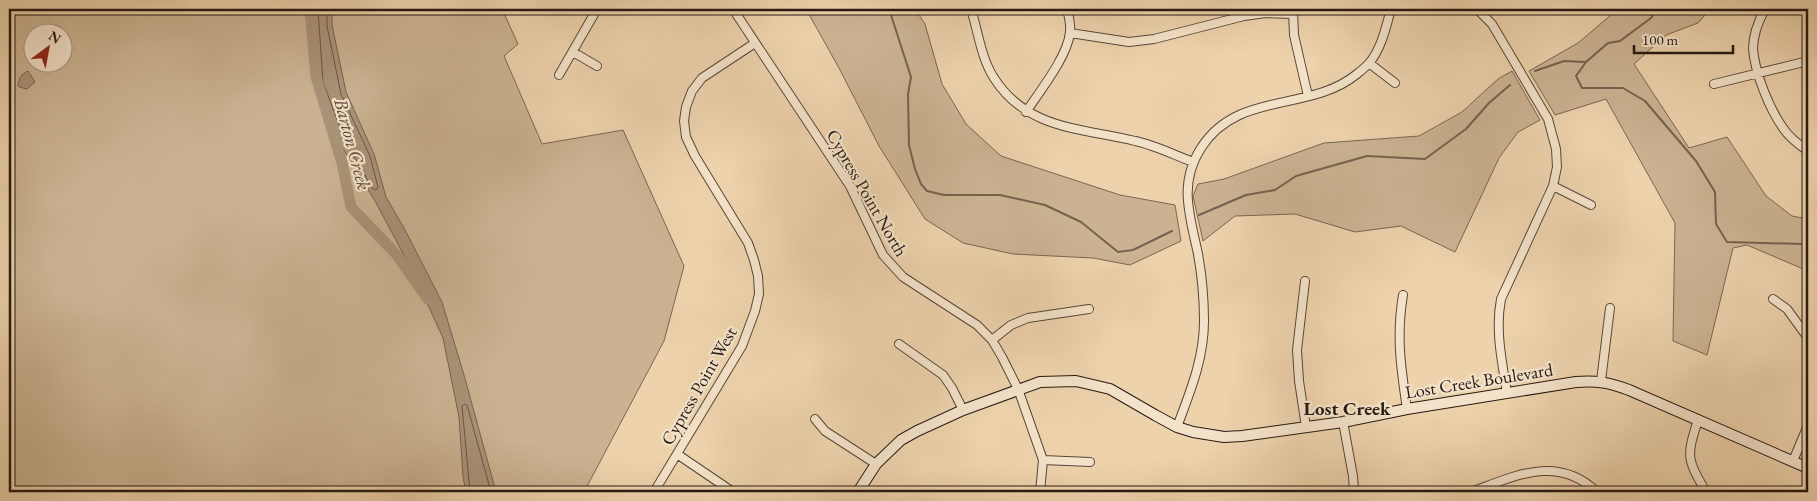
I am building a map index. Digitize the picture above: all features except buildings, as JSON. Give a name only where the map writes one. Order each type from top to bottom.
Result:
[{"type":"street","points":[[559,75],[597,9]]},
{"type":"street","name":"Cypress Point North","points":[[733,9],[850,186],[883,255],[903,277],[963,315],[977,325],[992,340],[1018,389],[1043,460]]},
{"type":"street","points":[[971,9],[987,63],[993,76],[1010,97],[1026,112],[1042,120],[1068,128],[1138,141],[1193,162]]},
{"type":"street","points":[[1026,112],[1067,48],[1070,33],[1067,9]]},
{"type":"street","points":[[1177,426],[1196,376],[1203,350],[1203,284],[1186,194],[1193,162],[1212,134],[1238,114],[1332,89],[1348,81],[1370,63],[1377,52],[1385,33],[1391,9]]},
{"type":"street","points":[[1477,9],[1492,24],[1548,119],[1556,149],[1557,167],[1553,186],[1502,299],[1498,316],[1507,393]]},
{"type":"street","points":[[1765,9],[1756,32],[1753,48],[1758,73],[1784,129],[1808,151]]},
{"type":"street","points":[[1070,33],[1129,42],[1154,39],[1244,16],[1292,11],[1294,35],[1308,96]]},
{"type":"street","name":"Cypress Point West","points":[[654,492],[742,346],[755,311],[758,294],[758,276],[748,243],[695,156],[686,137],[684,121],[686,107],[692,91],[702,78],[755,43]]},
{"type":"street","points":[[573,52],[597,66]]},
{"type":"street","points":[[1714,84],[1808,61]]},
{"type":"street","points":[[1370,63],[1395,84]]},
{"type":"street","points":[[1553,186],[1591,205]]},
{"type":"street","points":[[1305,281],[1297,350],[1299,381],[1306,427]]},
{"type":"street","points":[[1403,295],[1398,330],[1399,361],[1408,410]]},
{"type":"street","points":[[1773,299],[1788,309],[1808,338]]},
{"type":"street","points":[[1601,381],[1610,308]]},
{"type":"street","points":[[992,340],[1011,325],[1028,318],[1089,309]]},
{"type":"street","points":[[899,344],[943,375],[963,410]]},
{"type":"street","name":"Lost Creek Boulevard","points":[[858,492],[876,464],[902,440],[917,431],[963,410],[1018,389],[1040,382],[1059,381],[1091,384],[1110,389],[1155,416],[1177,426],[1192,432],[1224,436],[1242,436],[1343,422],[1576,382],[1601,381],[1630,390],[1808,468]]},
{"type":"street","points":[[814,419],[825,431],[876,464]]},
{"type":"street","points":[[1698,420],[1690,445],[1691,465],[1706,492]]},
{"type":"street","points":[[1343,422],[1354,492]]},
{"type":"street","points":[[1793,461],[1808,425]]},
{"type":"street","points":[[677,454],[733,492]]},
{"type":"street","points":[[1040,492],[1043,460],[1090,462]]},
{"type":"street","points":[[1471,492],[1523,473],[1552,471],[1577,478],[1597,492]]},
{"type":"shaded area","points":[[9,9],[502,9],[518,44],[504,56],[542,144],[623,130],[684,266],[664,341],[584,492],[9,492]]},
{"type":"shaded area","points":[[806,9],[915,9],[925,24],[942,84],[966,124],[1001,156],[1120,195],[1175,205],[1181,241],[1130,265],[1093,258],[1013,254],[963,243],[925,219],[879,146]]},
{"type":"shaded area","points":[[1618,9],[1710,9],[1698,23],[1666,35],[1634,64],[1689,148],[1727,137],[1766,196],[1792,216],[1808,219],[1808,271],[1747,245],[1733,248],[1707,355],[1673,341],[1675,223],[1606,99],[1555,115],[1529,71],[1578,43]]},
{"type":"shaded area","points":[[1512,71],[1540,120],[1518,132],[1499,158],[1455,252],[1401,226],[1355,232],[1295,214],[1235,216],[1203,241],[1193,196],[1198,184],[1224,179],[1324,143],[1419,136],[1462,112],[1498,79]]},
{"type":"water","points":[[314,9],[332,9],[332,25],[346,92],[374,154],[386,197],[442,302],[496,492],[466,492],[463,477],[459,417],[443,338],[413,272],[375,201],[340,144],[318,83]]},
{"type":"water","points":[[29,72],[35,82],[27,89],[18,85],[24,73]]},
{"type":"waterway","name":"Barton Creek","points":[[310,9],[316,77],[342,163],[351,207],[396,254],[428,299]]},
{"type":"waterway","points":[[887,9],[891,15],[911,77],[908,94],[909,145],[915,169],[921,184],[927,191],[944,195],[1000,195],[1045,205],[1081,222],[1118,252],[1133,250],[1172,231]]},
{"type":"waterway","points":[[1535,71],[1564,61],[1586,62],[1608,43],[1620,41],[1651,18],[1657,9]]},
{"type":"waterway","points":[[1586,62],[1576,76],[1582,88],[1623,88],[1645,101],[1696,161],[1715,192],[1716,224],[1727,242],[1803,244],[1808,246]]},
{"type":"waterway","points":[[1199,215],[1246,195],[1275,190],[1296,176],[1367,156],[1425,159],[1466,129],[1489,103],[1510,85]]},
{"type":"district","name":"Lost Creek","points":[[1347,408]]}]
